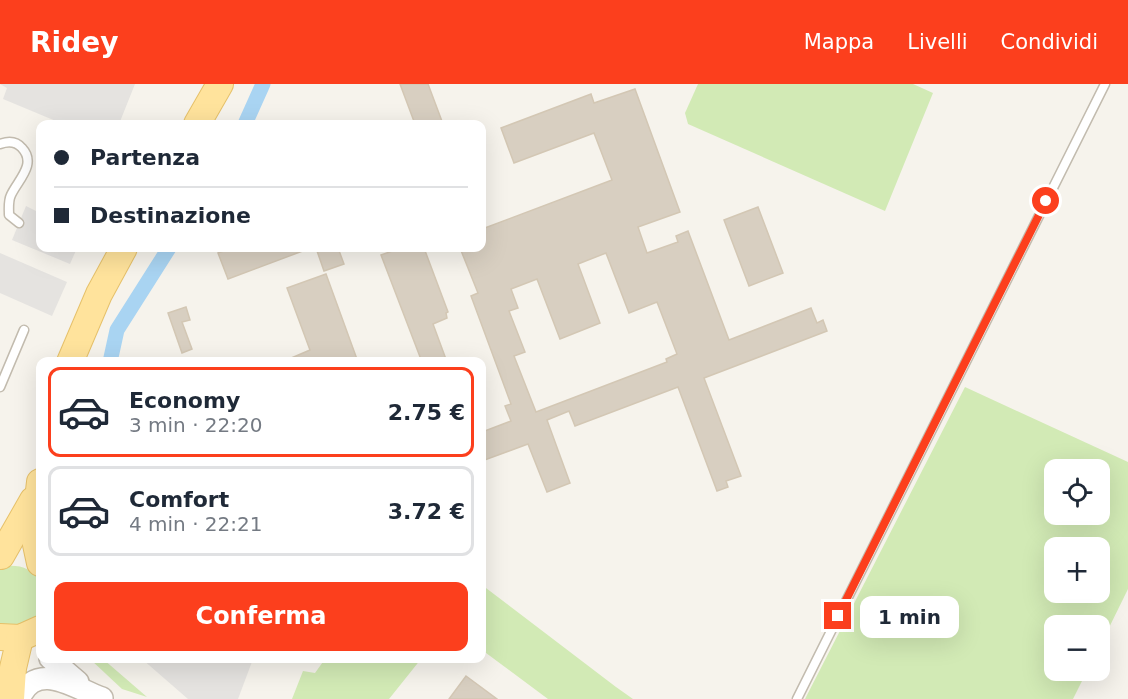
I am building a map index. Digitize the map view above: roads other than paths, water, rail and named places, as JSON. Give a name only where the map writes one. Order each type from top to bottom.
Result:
[{"type":"main road","points":[[199,120],[220,84]]},
{"type":"main road","points":[[72,357],[99,294],[122,252]]},
{"type":"main road","points":[[1,556],[36,492]]},
{"type":"main road","points":[[36,516],[34,535],[36,545]]},
{"type":"main road","points":[[1,556],[19,555],[36,561]]},
{"type":"main road","points":[[10,699],[13,672],[25,638]]},
{"type":"street","points":[[56,663],[102,699]]},
{"type":"street","points":[[75,663],[102,699]]},
{"type":"street","points":[[19,699],[30,683],[48,678],[60,679],[102,699]]},
{"type":"lane","points":[[797,699],[1105,84]]},
{"type":"lane","points":[[0,144],[8,141],[19,144],[27,153],[28,165],[10,197],[9,215],[19,224]]},
{"type":"lane","points":[[0,387],[24,330]]},
{"type":"waterway","points":[[247,120],[263,84]]},
{"type":"waterway","points":[[111,357],[117,330],[166,252]]}]
